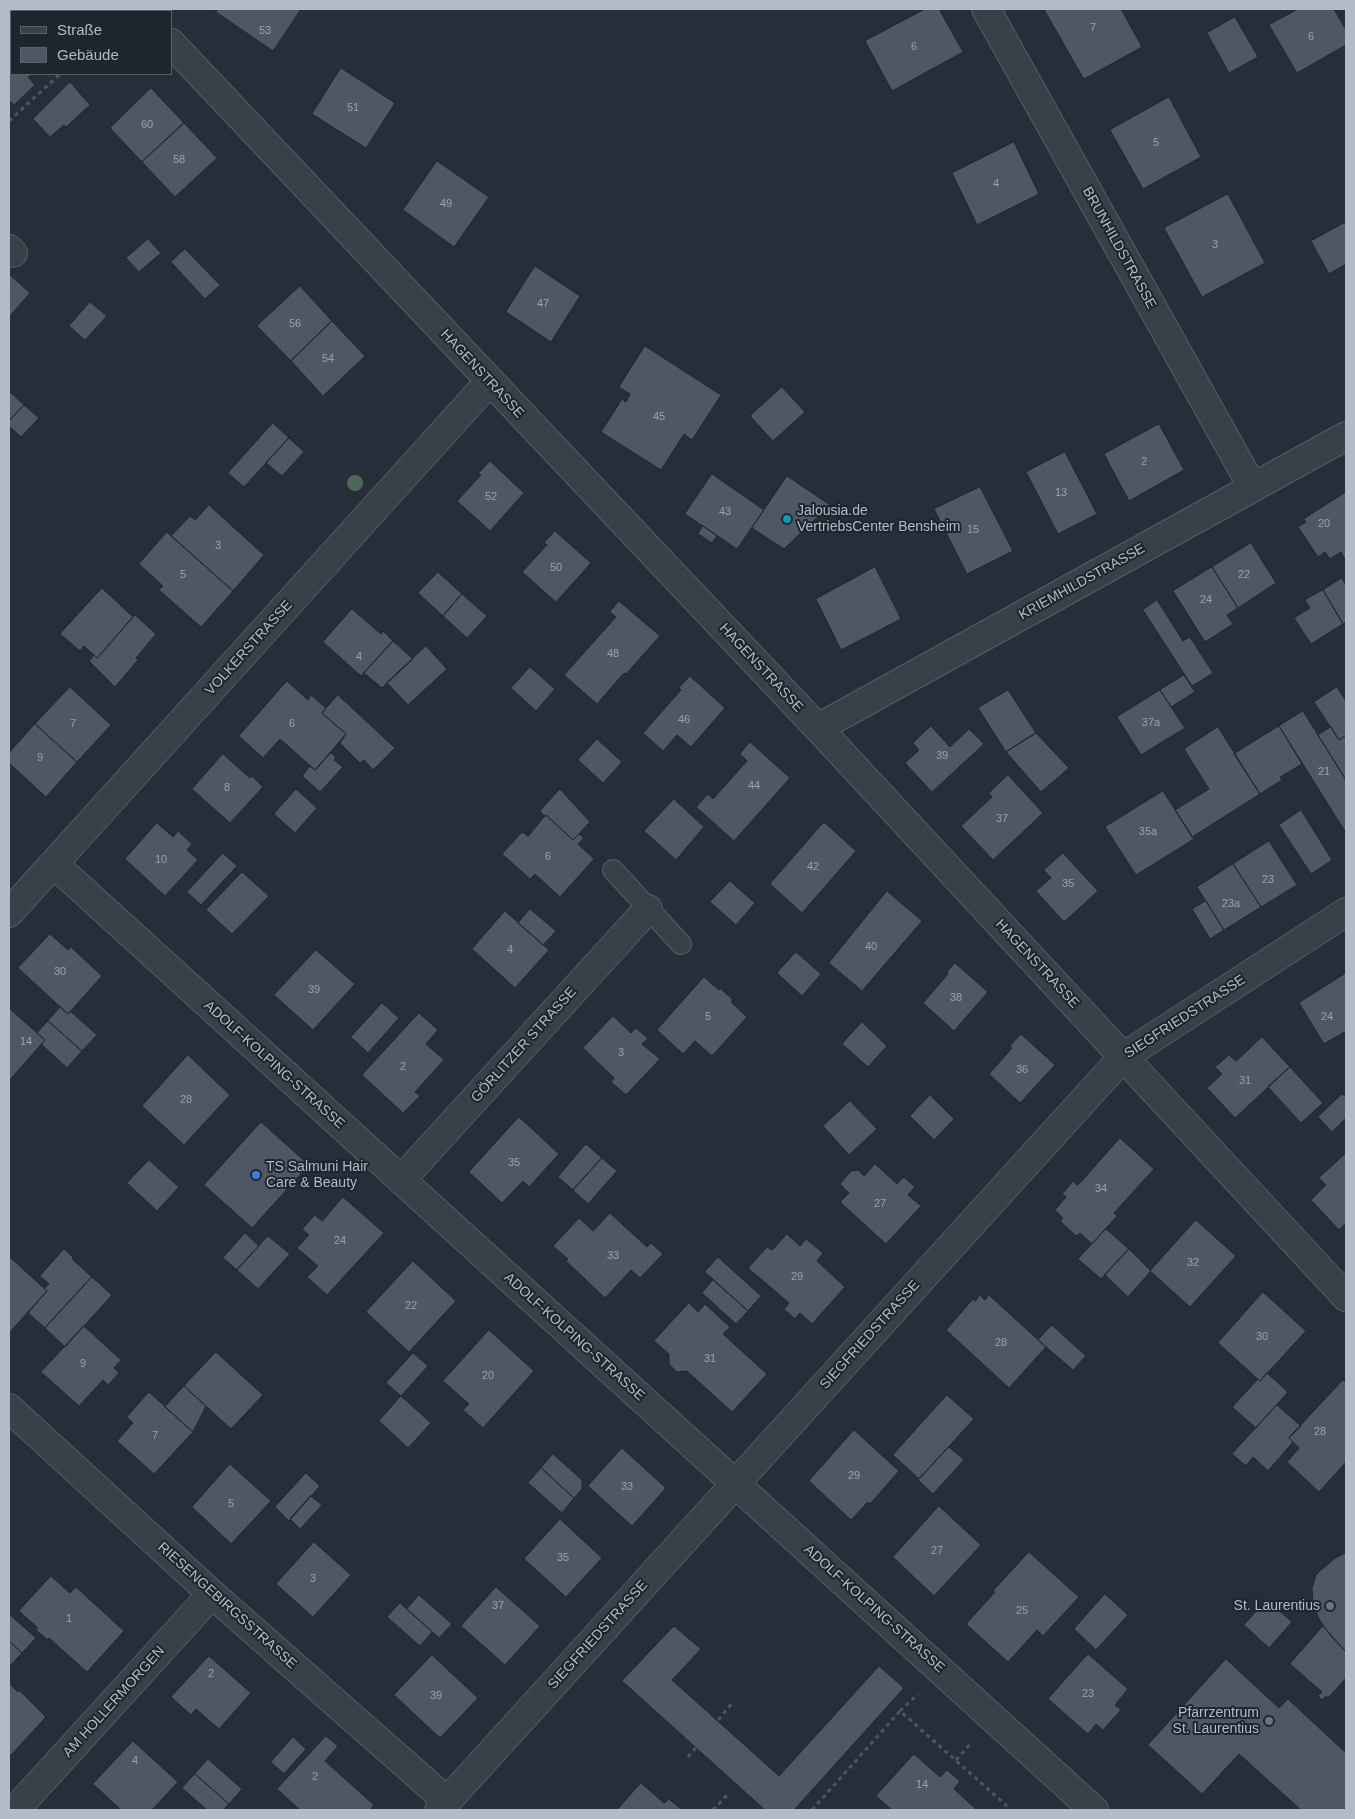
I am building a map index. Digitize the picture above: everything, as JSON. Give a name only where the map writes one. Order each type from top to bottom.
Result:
[{"type":"street","name":"BRUNHILDSTRASSE","points":[[986,9],[1253,488]]},
{"type":"street","name":"HAGENSTRASSE","points":[[172,44],[489,382],[818,728],[1346,1297]]},
{"type":"street","name":"VOLKERSTRASSE","points":[[9,913],[489,382]]},
{"type":"street","name":"KRIEMHILDSTRASSE","points":[[818,728],[1346,436]]},
{"type":"street","name":"ADOLF-KOLPING-STRASSE","points":[[54,864],[1094,1810]]},
{"type":"street","name":"GÖRLITZER STRASSE","points":[[401,1180],[648,909]]},
{"type":"street","name":"SIEGFRIEDSTRASSE","points":[[443,1806],[1124,1056],[1346,912]]},
{"type":"street","name":"RIESENGEBIRGSSTRASSE","points":[[9,1408],[443,1806]]},
{"type":"street","name":"AM HOLLERMORGEN","points":[[15,1810],[212,1594]]},
{"type":"lane","points":[[613,870],[681,944]]},
{"type":"path","points":[[9,120],[59,75]]},
{"type":"path","points":[[688,1756],[733,1702]]},
{"type":"path","points":[[812,1810],[900,1711],[1006,1805],[1002,1810]]},
{"type":"path","points":[[713,1810],[727,1795]]},
{"type":"building","points":[[9,9],[38,9],[10,10],[9,20]]},
{"type":"building","points":[[218,9],[301,9],[273,51],[216,12]]},
{"type":"building","points":[[925,9],[939,9],[963,52],[892,91],[865,41]]},
{"type":"building","points":[[1044,9],[1121,9],[1142,47],[1084,79]]},
{"type":"building","points":[[1298,9],[1334,9],[1346,30],[1346,45],[1297,73],[1269,25]]},
{"type":"building","points":[[1235,17],[1258,57],[1229,73],[1207,33]]},
{"type":"building","points":[[9,57],[10,75],[31,75],[28,77],[35,85],[14,105],[9,100]]},
{"type":"building","points":[[341,68],[395,103],[366,148],[312,114]]},
{"type":"building","points":[[70,82],[90,105],[66,127],[64,125],[50,137],[33,119]]},
{"type":"building","points":[[151,88],[184,123],[142,162],[110,128]]},
{"type":"building","points":[[1169,97],[1201,157],[1143,189],[1110,130]]},
{"type":"building","points":[[184,123],[217,158],[175,197],[142,162]]},
{"type":"building","points":[[1014,142],[1039,194],[977,225],[952,173]]},
{"type":"building","points":[[437,161],[489,197],[454,247],[403,210]]},
{"type":"building","points":[[1228,194],[1265,263],[1202,297],[1164,228]]},
{"type":"building","points":[[1346,222],[1346,264],[1329,274],[1311,241]]},
{"type":"building","points":[[148,239],[161,253],[139,272],[126,258]]},
{"type":"building","points":[[185,249],[220,285],[205,299],[171,262]]},
{"type":"building","points":[[535,266],[580,296],[551,342],[506,312]]},
{"type":"building","points":[[9,274],[30,293],[9,317]]},
{"type":"building","points":[[300,286],[332,321],[291,361],[257,326]]},
{"type":"building","points":[[90,302],[107,316],[85,340],[69,326]]},
{"type":"building","points":[[332,321],[365,356],[323,396],[291,361]]},
{"type":"building","points":[[645,346],[721,395],[692,440],[684,434],[661,470],[601,432],[622,399],[626,402],[630,394],[619,387]]},
{"type":"building","points":[[782,387],[805,412],[773,441],[750,416]]},
{"type":"building","points":[[9,391],[24,405],[9,421]]},
{"type":"building","points":[[24,405],[39,418],[21,437],[9,426],[9,421]]},
{"type":"building","points":[[273,423],[289,438],[244,487],[228,473]]},
{"type":"building","points":[[1159,424],[1184,470],[1129,501],[1104,454]]},
{"type":"building","points":[[289,438],[304,452],[282,476],[266,463]]},
{"type":"building","points":[[1065,452],[1097,514],[1058,534],[1026,472]]},
{"type":"building","points":[[490,461],[524,493],[490,531],[457,501],[481,475],[479,473]]},
{"type":"building","points":[[712,474],[764,510],[737,549],[685,514]]},
{"type":"building","name":"Jalousia.de VertriebsCenter Bensheim","points":[[787,476],[830,505],[784,549],[752,528]]},
{"type":"building","points":[[980,487],[1013,551],[967,574],[934,509]]},
{"type":"building","points":[[1346,492],[1346,561],[1341,552],[1330,559],[1325,552],[1318,557],[1298,527],[1306,522],[1304,519]]},
{"type":"building","points":[[209,505],[264,555],[233,591],[171,536],[190,516],[195,520]]},
{"type":"building","points":[[703,526],[717,536],[712,543],[698,534]]},
{"type":"building","points":[[555,531],[591,563],[556,602],[522,572],[547,545],[544,543]]},
{"type":"building","points":[[167,532],[233,591],[201,627],[159,590],[163,586],[139,564]]},
{"type":"building","points":[[1251,543],[1276,583],[1238,608],[1212,567]]},
{"type":"building","points":[[875,567],[901,619],[841,650],[816,599]]},
{"type":"building","points":[[1212,567],[1238,608],[1227,615],[1233,624],[1205,642],[1173,591]]},
{"type":"building","points":[[438,572],[462,594],[443,616],[418,593]]},
{"type":"building","points":[[1342,578],[1346,585],[1346,622],[1343,624],[1323,590]]},
{"type":"building","points":[[102,588],[133,617],[97,658],[84,646],[80,651],[60,634]]},
{"type":"building","points":[[1323,590],[1343,624],[1311,644],[1294,618],[1310,608],[1305,600]]},
{"type":"building","points":[[462,594],[487,616],[467,638],[443,616]]},
{"type":"building","points":[[1157,600],[1183,641],[1190,637],[1213,673],[1192,686],[1143,610]]},
{"type":"building","points":[[619,601],[660,636],[597,704],[564,675],[616,617],[610,612]]},
{"type":"building","points":[[352,609],[381,634],[383,631],[393,641],[361,676],[323,642]]},
{"type":"building","points":[[135,615],[156,634],[136,658],[138,660],[115,687],[89,661],[94,655],[97,658]]},
{"type":"building","points":[[393,641],[413,659],[382,688],[364,673]]},
{"type":"building","points":[[426,646],[447,669],[408,705],[387,683]]},
{"type":"building","points":[[530,667],[555,689],[536,711],[511,688]]},
{"type":"building","points":[[1184,675],[1195,692],[1171,707],[1160,690]]},
{"type":"building","points":[[690,676],[725,708],[691,747],[677,735],[663,751],[643,733],[681,690],[679,688]]},
{"type":"building","points":[[287,681],[308,700],[311,695],[326,708],[322,713],[346,734],[315,770],[280,739],[263,758],[239,736]]},
{"type":"building","points":[[70,687],[111,725],[77,762],[35,724]]},
{"type":"building","points":[[1337,687],[1346,701],[1346,735],[1339,740],[1314,702]]},
{"type":"building","points":[[1008,690],[1036,733],[1006,752],[978,708]]},
{"type":"building","points":[[1160,690],[1185,728],[1141,755],[1117,717]]},
{"type":"building","points":[[338,695],[395,748],[373,770],[364,760],[360,763],[340,743],[346,734],[322,713]]},
{"type":"building","points":[[1303,711],[1346,780],[1346,833],[1279,726]]},
{"type":"building","points":[[35,724],[77,762],[46,797],[9,763],[9,753]]},
{"type":"building","points":[[931,726],[950,747],[969,729],[984,744],[932,792],[905,763],[919,750],[913,743]]},
{"type":"building","points":[[1279,726],[1302,764],[1280,777],[1282,780],[1260,794],[1234,754]]},
{"type":"building","points":[[1218,727],[1260,794],[1192,837],[1175,810],[1209,789],[1184,749]]},
{"type":"building","points":[[1331,727],[1339,740],[1346,735],[1346,780],[1318,735]]},
{"type":"building","points":[[1036,733],[1069,768],[1041,792],[1006,752]]},
{"type":"building","points":[[597,739],[622,762],[603,783],[578,760]]},
{"type":"building","points":[[750,742],[790,778],[734,841],[696,807],[708,794],[713,799],[747,761],[740,754]]},
{"type":"building","points":[[331,753],[336,757],[334,760],[343,767],[320,792],[302,776],[310,766],[315,770]]},
{"type":"building","points":[[223,754],[263,787],[230,823],[192,789]]},
{"type":"building","points":[[1008,775],[1043,813],[993,860],[961,826],[992,797],[989,793]]},
{"type":"building","points":[[296,789],[317,808],[295,833],[274,814]]},
{"type":"building","points":[[560,789],[590,822],[573,840],[540,811]]},
{"type":"building","points":[[1163,791],[1194,839],[1136,875],[1105,827]]},
{"type":"building","points":[[674,799],[704,827],[676,860],[644,831]]},
{"type":"building","points":[[1301,810],[1332,860],[1311,874],[1279,825]]},
{"type":"building","points":[[546,815],[573,840],[579,834],[584,838],[578,844],[594,859],[560,897],[535,874],[530,879],[502,854],[522,832],[528,836]]},
{"type":"building","points":[[824,822],[856,851],[802,913],[770,884]]},
{"type":"building","points":[[157,823],[173,837],[178,831],[192,844],[187,850],[198,860],[165,896],[125,859]]},
{"type":"building","points":[[1269,841],[1297,885],[1261,907],[1233,864]]},
{"type":"building","points":[[223,853],[237,866],[201,905],[187,892]]},
{"type":"building","points":[[1063,853],[1098,891],[1064,922],[1036,891],[1051,878],[1044,870]]},
{"type":"building","points":[[1233,864],[1261,907],[1224,930],[1197,887]]},
{"type":"building","points":[[242,872],[269,896],[232,934],[206,910]]},
{"type":"building","points":[[730,881],[755,903],[736,925],[710,902]]},
{"type":"building","points":[[887,891],[922,921],[862,991],[829,963]]},
{"type":"building","points":[[1206,901],[1224,930],[1210,939],[1192,909]]},
{"type":"building","points":[[530,909],[556,931],[543,945],[518,923]]},
{"type":"building","points":[[505,911],[549,950],[515,988],[472,949]]},
{"type":"building","points":[[50,934],[68,950],[71,947],[102,976],[68,1014],[18,968]]},
{"type":"building","points":[[316,950],[355,984],[313,1030],[274,995]]},
{"type":"building","points":[[796,952],[821,974],[802,996],[777,973]]},
{"type":"building","points":[[955,963],[988,992],[954,1031],[923,1003]]},
{"type":"building","points":[[1346,973],[1346,1031],[1324,1044],[1299,1003]]},
{"type":"building","points":[[704,977],[733,1000],[731,1002],[747,1017],[712,1056],[695,1041],[683,1054],[657,1030]]},
{"type":"building","points":[[382,1003],[399,1018],[368,1053],[351,1037]]},
{"type":"building","points":[[60,1007],[68,1014],[70,1011],[97,1035],[82,1051],[48,1021]]},
{"type":"building","points":[[9,1008],[45,1040],[9,1081]]},
{"type":"building","points":[[419,1013],[438,1030],[426,1044],[444,1060],[415,1092],[420,1096],[403,1113],[362,1075]]},
{"type":"building","points":[[613,1016],[631,1033],[636,1028],[648,1038],[642,1044],[660,1059],[626,1095],[611,1082],[614,1078],[583,1048]]},
{"type":"building","points":[[48,1021],[82,1051],[67,1068],[41,1044],[45,1040],[37,1033]]},
{"type":"building","points":[[862,1022],[887,1046],[868,1067],[842,1044]]},
{"type":"building","points":[[1021,1034],[1055,1065],[1020,1103],[989,1074],[1012,1048],[1010,1046]]},
{"type":"building","points":[[1262,1037],[1290,1067],[1235,1118],[1207,1088],[1222,1074],[1215,1067],[1229,1055],[1236,1061]]},
{"type":"building","points":[[188,1055],[230,1095],[184,1145],[142,1106]]},
{"type":"building","points":[[1290,1067],[1323,1103],[1301,1123],[1268,1087]]},
{"type":"building","points":[[1342,1094],[1346,1097],[1346,1118],[1332,1132],[1318,1117]]},
{"type":"building","points":[[930,1095],[954,1119],[934,1140],[910,1116]]},
{"type":"building","points":[[850,1101],[877,1129],[849,1155],[823,1126]]},
{"type":"building","points":[[519,1117],[559,1154],[529,1187],[523,1181],[502,1203],[469,1172]]},
{"type":"building","name":"TS Salmuni Hair Care & Beauty","points":[[261,1122],[309,1165],[252,1228],[204,1185]]},
{"type":"building","points":[[1120,1138],[1154,1169],[1114,1213],[1117,1216],[1092,1244],[1080,1233],[1076,1236],[1060,1221],[1063,1218],[1055,1210],[1066,1197],[1062,1194],[1073,1181],[1077,1185],[1080,1183]]},
{"type":"building","points":[[586,1144],[602,1158],[573,1190],[558,1177]]},
{"type":"building","points":[[1346,1153],[1346,1223],[1339,1230],[1311,1200],[1326,1185],[1319,1178]]},
{"type":"building","points":[[602,1158],[617,1171],[588,1204],[573,1190]]},
{"type":"building","points":[[149,1160],[179,1187],[157,1211],[127,1183]]},
{"type":"building","points":[[875,1164],[897,1184],[904,1177],[915,1187],[908,1195],[921,1206],[886,1244],[840,1202],[849,1193],[840,1184],[851,1171],[858,1170],[864,1176]]},
{"type":"building","points":[[343,1197],[384,1233],[327,1295],[307,1277],[318,1266],[297,1248],[309,1235],[302,1229],[315,1215],[322,1221]]},
{"type":"building","points":[[610,1213],[647,1247],[651,1243],[663,1254],[640,1278],[631,1270],[605,1298],[553,1246],[579,1218],[593,1231]]},
{"type":"building","points":[[1196,1220],[1236,1256],[1190,1307],[1150,1271]]},
{"type":"building","points":[[1106,1229],[1129,1249],[1101,1279],[1078,1259]]},
{"type":"building","points":[[245,1233],[259,1246],[237,1270],[223,1258]]},
{"type":"building","points":[[787,1234],[800,1246],[806,1239],[823,1253],[817,1261],[845,1287],[812,1324],[800,1313],[795,1319],[784,1309],[789,1303],[748,1268],[767,1247],[772,1250]]},
{"type":"building","points":[[268,1236],[290,1254],[258,1289],[237,1270]]},
{"type":"building","points":[[64,1249],[92,1277],[45,1328],[28,1313],[47,1291],[44,1289],[49,1284],[40,1276]]},
{"type":"building","points":[[1129,1249],[1151,1271],[1128,1297],[1105,1275]]},
{"type":"building","points":[[718,1257],[761,1296],[748,1311],[705,1272]]},
{"type":"building","points":[[11,1258],[47,1291],[9,1333],[9,1261]]},
{"type":"building","points":[[413,1261],[456,1301],[409,1352],[366,1312]]},
{"type":"building","points":[[92,1277],[112,1295],[65,1347],[45,1328]]},
{"type":"building","points":[[713,1280],[748,1311],[736,1324],[702,1293]]},
{"type":"building","points":[[1263,1292],[1306,1331],[1260,1381],[1218,1343]]},
{"type":"building","points":[[980,1295],[985,1300],[989,1295],[1046,1347],[1009,1388],[946,1330],[973,1299],[975,1301]]},
{"type":"building","points":[[689,1303],[698,1312],[705,1304],[730,1327],[723,1334],[767,1374],[732,1412],[687,1371],[677,1372],[669,1364],[669,1354],[654,1341]]},
{"type":"building","points":[[1052,1325],[1086,1356],[1073,1370],[1038,1340]]},
{"type":"building","points":[[84,1326],[121,1360],[114,1368],[119,1373],[108,1385],[103,1380],[79,1406],[41,1372]]},
{"type":"building","points":[[489,1330],[534,1371],[483,1428],[463,1410],[469,1404],[443,1381]]},
{"type":"building","points":[[216,1352],[263,1395],[231,1429],[184,1386]]},
{"type":"building","points":[[413,1353],[428,1366],[401,1396],[386,1383]]},
{"type":"building","points":[[1267,1373],[1288,1392],[1256,1428],[1232,1407],[1258,1379],[1260,1381]]},
{"type":"building","points":[[1343,1380],[1346,1383],[1346,1462],[1319,1492],[1287,1462],[1299,1448],[1289,1438]]},
{"type":"building","points":[[184,1386],[206,1406],[193,1432],[165,1407]]},
{"type":"building","points":[[149,1392],[193,1432],[154,1474],[117,1441],[133,1423],[127,1417]]},
{"type":"building","points":[[947,1395],[974,1419],[919,1479],[893,1455]]},
{"type":"building","points":[[401,1396],[431,1423],[408,1448],[379,1421]]},
{"type":"building","points":[[1277,1405],[1301,1426],[1289,1438],[1293,1442],[1268,1471],[1253,1457],[1246,1466],[1232,1454]]},
{"type":"building","points":[[854,1430],[899,1471],[870,1504],[868,1502],[851,1520],[809,1481]]},
{"type":"building","points":[[949,1447],[964,1460],[933,1494],[918,1480]]},
{"type":"building","points":[[622,1448],[666,1488],[632,1526],[588,1486]]},
{"type":"building","points":[[553,1454],[582,1480],[582,1489],[574,1498],[541,1468]]},
{"type":"building","points":[[230,1464],[271,1501],[231,1544],[192,1507]]},
{"type":"building","points":[[541,1468],[574,1498],[562,1513],[528,1483]]},
{"type":"building","points":[[306,1473],[320,1486],[289,1521],[275,1507]]},
{"type":"building","points":[[311,1496],[322,1505],[300,1529],[290,1519]]},
{"type":"building","points":[[939,1506],[981,1545],[934,1596],[893,1557]]},
{"type":"building","points":[[560,1519],[602,1558],[566,1597],[524,1559]]},
{"type":"building","points":[[314,1542],[351,1575],[313,1617],[276,1584]]},
{"type":"building","points":[[1029,1552],[1079,1597],[1043,1636],[1037,1630],[1008,1662],[966,1624]]},
{"type":"building","name":"St. Laurentius","points":[[1345,1553],[1346,1652],[1330,1635],[1319,1619],[1313,1602],[1312,1588],[1316,1575],[1334,1559]]},
{"type":"building","points":[[51,1576],[70,1593],[76,1587],[124,1631],[87,1672],[49,1638],[48,1640],[36,1630],[38,1628],[19,1611]]},
{"type":"building","points":[[496,1587],[540,1626],[505,1665],[461,1626]]},
{"type":"building","points":[[1105,1594],[1128,1615],[1096,1650],[1074,1629]]},
{"type":"building","points":[[419,1595],[452,1624],[439,1638],[407,1609]]},
{"type":"building","points":[[1267,1600],[1292,1622],[1269,1648],[1244,1625]]},
{"type":"building","points":[[400,1603],[432,1632],[420,1646],[387,1617]]},
{"type":"building","points":[[9,1614],[36,1638],[22,1653],[9,1641]]},
{"type":"building","points":[[674,1626],[701,1649],[672,1680],[779,1776],[879,1666],[904,1688],[794,1810],[765,1810],[622,1681]]},
{"type":"building","points":[[1323,1626],[1346,1652],[1346,1678],[1328,1698],[1326,1696],[1322,1700],[1318,1696],[1322,1692],[1290,1664]]},
{"type":"building","points":[[9,1641],[22,1653],[9,1667]]},
{"type":"building","points":[[1088,1654],[1128,1689],[1115,1705],[1121,1710],[1103,1730],[1096,1724],[1088,1734],[1048,1699]]},
{"type":"building","points":[[432,1655],[478,1698],[440,1738],[394,1695]]},
{"type":"building","points":[[209,1656],[251,1693],[219,1729],[196,1709],[191,1715],[171,1697]]},
{"type":"building","points":[[1226,1659],[1279,1708],[1288,1699],[1346,1753],[1346,1807],[1344,1810],[1301,1810],[1239,1754],[1202,1794],[1148,1745]]},
{"type":"building","points":[[9,1683],[18,1692],[19,1690],[46,1717],[11,1755],[9,1753]]},
{"type":"building","points":[[326,1736],[338,1746],[325,1761],[374,1805],[370,1810],[300,1810],[277,1789]]},
{"type":"building","points":[[293,1737],[306,1749],[284,1774],[271,1762]]},
{"type":"building","points":[[133,1741],[178,1782],[152,1810],[117,1810],[119,1808],[93,1784]]},
{"type":"building","points":[[914,1754],[940,1777],[947,1770],[960,1781],[954,1789],[977,1810],[892,1810],[876,1796]]},
{"type":"building","points":[[208,1759],[242,1789],[229,1804],[195,1774]]},
{"type":"building","points":[[195,1774],[229,1804],[223,1810],[207,1810],[182,1788]]},
{"type":"building","points":[[641,1783],[664,1803],[669,1799],[682,1810],[617,1810]]},
{"type":"place","name":"Jalousia.de VertriebsCenter Bensheim","points":[[787,519]]},
{"type":"place","name":"TS Salmuni Hair Care & Beauty","points":[[256,1175]]},
{"type":"place","name":"St. Laurentius","points":[[1330,1606]]},
{"type":"place","name":"Pfarrzentrum St. Laurentius","points":[[1269,1721]]}]
